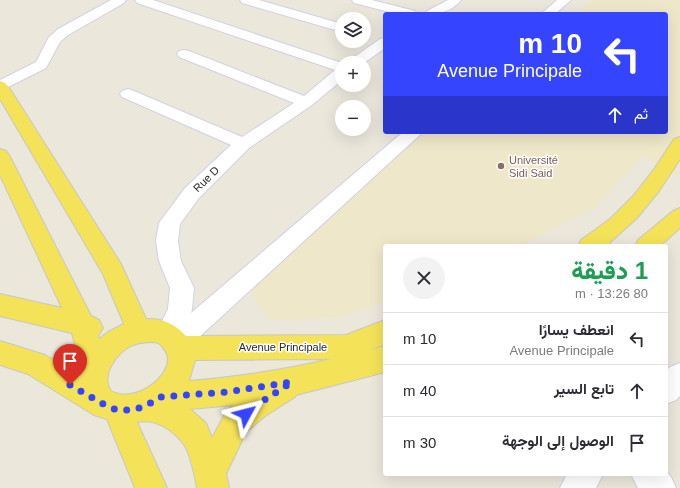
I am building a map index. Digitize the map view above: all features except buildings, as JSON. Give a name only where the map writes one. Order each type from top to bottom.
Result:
[{"type":"main road","points":[[0,86],[113,271],[128,336]]},
{"type":"main road","points":[[593,244],[605,237],[646,196],[661,175],[680,143]]},
{"type":"main road","points":[[0,155],[82,324],[95,370]]},
{"type":"main road","points":[[648,244],[680,216]]},
{"type":"main road","points":[[0,305],[128,336]]},
{"type":"main road","points":[[151,488],[111,408],[97,396],[93,384],[95,370],[107,349],[128,336],[155,330],[175,341],[181,360],[178,373],[171,386],[153,401]]},
{"type":"main road","name":"Avenue Principale","points":[[175,341],[346,347],[383,333]]},
{"type":"main road","points":[[0,353],[34,364],[111,408],[132,410],[153,401],[292,382],[383,359]]},
{"type":"main road","points":[[212,480],[236,422],[255,406],[292,382]]},
{"type":"main road","points":[[153,401],[174,414],[195,434],[212,480]]},
{"type":"street","points":[[0,86],[41,64],[54,40],[63,32],[120,0]]},
{"type":"street","points":[[141,0],[335,66]]},
{"type":"street","points":[[246,0],[335,26]]},
{"type":"street","points":[[358,0],[403,12]]},
{"type":"street","points":[[434,12],[455,0]]},
{"type":"street","points":[[550,12],[565,0]]},
{"type":"street","points":[[253,13],[265,6]]},
{"type":"street","points":[[228,29],[240,21]]},
{"type":"street","points":[[371,36],[383,40]]},
{"type":"street","points":[[365,56],[383,42]]},
{"type":"street","points":[[184,54],[306,102]]},
{"type":"street","name":"Rue D","points":[[175,341],[182,288],[170,261],[167,241],[170,223],[192,193],[243,144],[306,102],[335,78]]},
{"type":"street","points":[[128,94],[243,144]]},
{"type":"street","points":[[175,341],[412,134]]},
{"type":"street","points":[[668,388],[680,376]]},
{"type":"street","points":[[576,488],[585,476]]},
{"type":"street","points":[[649,476],[660,488]]},
{"type":"shaded area","name":"Université Sidi Said","points":[[592,0],[680,0],[680,176],[642,156],[597,206],[524,244],[383,244],[383,302],[338,318],[270,320],[243,280],[302,230],[314,208],[410,134],[668,134],[668,12],[578,12]]},
{"type":"place","name":"Université Sidi Said","points":[[501,166]]},
{"type":"route","points":[[70,385],[105,405],[117,410],[132,410],[146,406],[160,397],[227,392],[292,382],[255,406],[246,414]]}]
